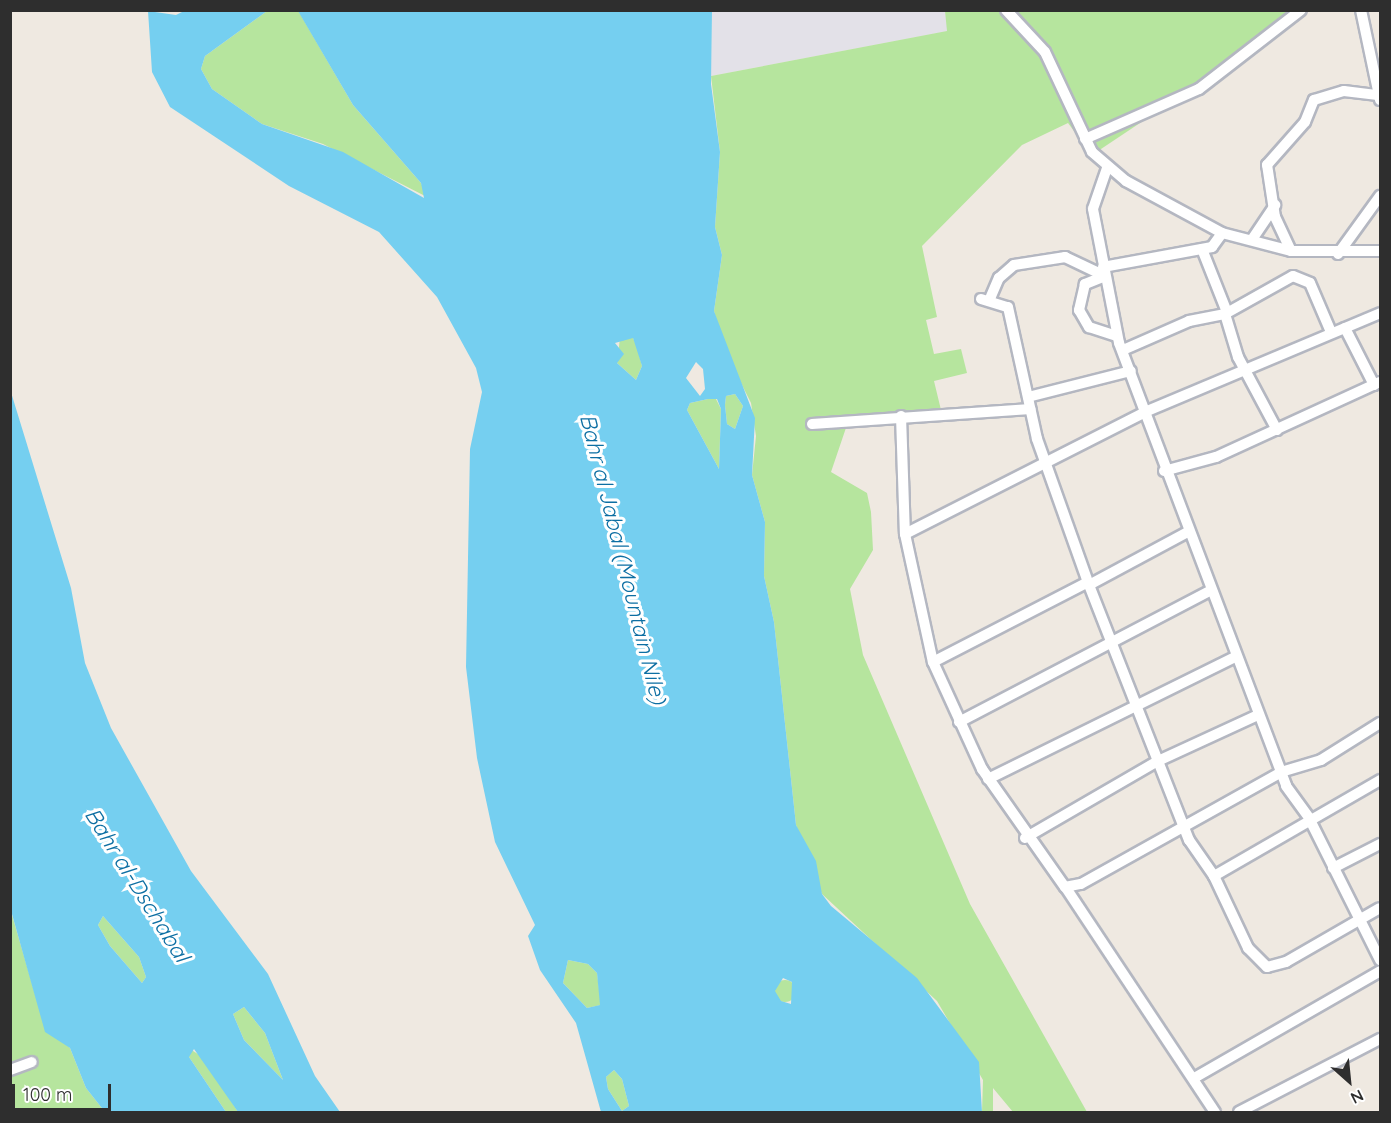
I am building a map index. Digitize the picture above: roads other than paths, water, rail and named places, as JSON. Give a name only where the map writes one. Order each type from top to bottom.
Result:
[{"type":"street","points":[[1006,10],[1045,52],[1085,139],[1107,168],[1222,233],[1254,238],[1291,251],[1338,254],[1380,251]]},
{"type":"street","points":[[1085,139],[1199,89],[1301,10]]},
{"type":"street","points":[[1291,251],[1275,205],[1268,165],[1305,122],[1314,100],[1338,92],[1379,97],[1379,72],[1361,10]]},
{"type":"street","points":[[1107,168],[1093,209],[1117,336],[1164,471],[1281,772],[1309,818],[1380,960]]},
{"type":"street","points":[[1338,254],[1380,196]]},
{"type":"street","points":[[1254,238],[1275,205]]},
{"type":"street","points":[[1117,336],[1089,327],[1079,310],[1085,284],[1104,272],[1219,244],[1222,233]]},
{"type":"street","points":[[1202,249],[1245,373],[1277,430]]},
{"type":"street","points":[[1104,272],[1065,256],[1014,265],[999,278],[985,300],[1008,307],[1030,409],[1046,463],[1089,583],[1184,825],[1214,876],[1248,948],[1267,967],[1286,962],[1380,908]]},
{"type":"street","points":[[1123,350],[1189,321],[1226,313],[1293,276],[1310,283],[1331,332]]},
{"type":"street","points":[[905,534],[1145,412],[1245,373],[1331,332],[1380,313]]},
{"type":"street","points":[[1164,471],[1193,466],[1377,384],[1345,328]]},
{"type":"street","points":[[1028,397],[1131,371]]},
{"type":"street","points":[[812,424],[901,416],[1030,409]]},
{"type":"street","points":[[901,416],[905,534],[933,662],[959,722],[988,779],[1025,838],[1066,888],[1149,1008],[1171,1050],[1196,1077],[1215,1113]]},
{"type":"street","points":[[933,662],[1188,532]]},
{"type":"street","points":[[959,722],[1210,591]]},
{"type":"street","points":[[988,779],[1235,657]]},
{"type":"street","points":[[1025,838],[1158,761],[1258,715]]},
{"type":"street","points":[[1066,888],[1281,772],[1321,760],[1380,723]]},
{"type":"street","points":[[1214,876],[1252,858],[1309,818],[1380,780]]},
{"type":"street","points":[[1333,868],[1380,844]]},
{"type":"street","points":[[1196,1077],[1380,971]]},
{"type":"street","points":[[1239,1113],[1380,1039]]},
{"type":"street","points":[[10,1070],[32,1062]]},
{"type":"water","name":"Bahr al Jabal (Mountain Nile)","points":[[148,11],[176,15],[184,11],[267,11],[205,56],[201,69],[212,89],[262,124],[343,152],[424,198],[421,183],[353,105],[298,11],[712,11],[711,84],[720,152],[715,227],[722,255],[714,311],[755,418],[752,475],[765,522],[764,576],[774,622],[796,825],[816,861],[822,894],[831,906],[917,978],[979,1062],[982,1112],[601,1112],[576,1023],[540,970],[528,936],[535,925],[495,842],[477,758],[466,667],[470,449],[482,392],[476,368],[437,297],[379,232],[289,186],[170,107],[152,72]],"holes":[[[633,338],[642,366],[636,380],[617,363],[624,354],[615,343]],[[696,362],[703,369],[705,389],[700,396],[686,378]],[[735,394],[743,406],[735,429],[727,424],[726,396]],[[717,399],[721,409],[719,469],[687,410],[690,403]],[[568,960],[588,964],[597,973],[600,1005],[587,1008],[563,983]],[[783,978],[792,982],[791,1004],[781,1001],[775,991]],[[614,1070],[622,1079],[629,1106],[622,1111],[608,1089],[606,1077]]]},
{"type":"water","name":"Bahr al-Dschabal","points":[[10,389],[71,588],[85,663],[111,728],[191,871],[268,974],[315,1076],[340,1112],[238,1112],[194,1049],[189,1057],[226,1112],[105,1112],[86,1088],[70,1048],[45,1032],[10,907]],"holes":[[[103,916],[139,957],[146,977],[142,983],[110,946],[98,925]],[[244,1007],[265,1033],[283,1080],[244,1040],[233,1014]]]}]
